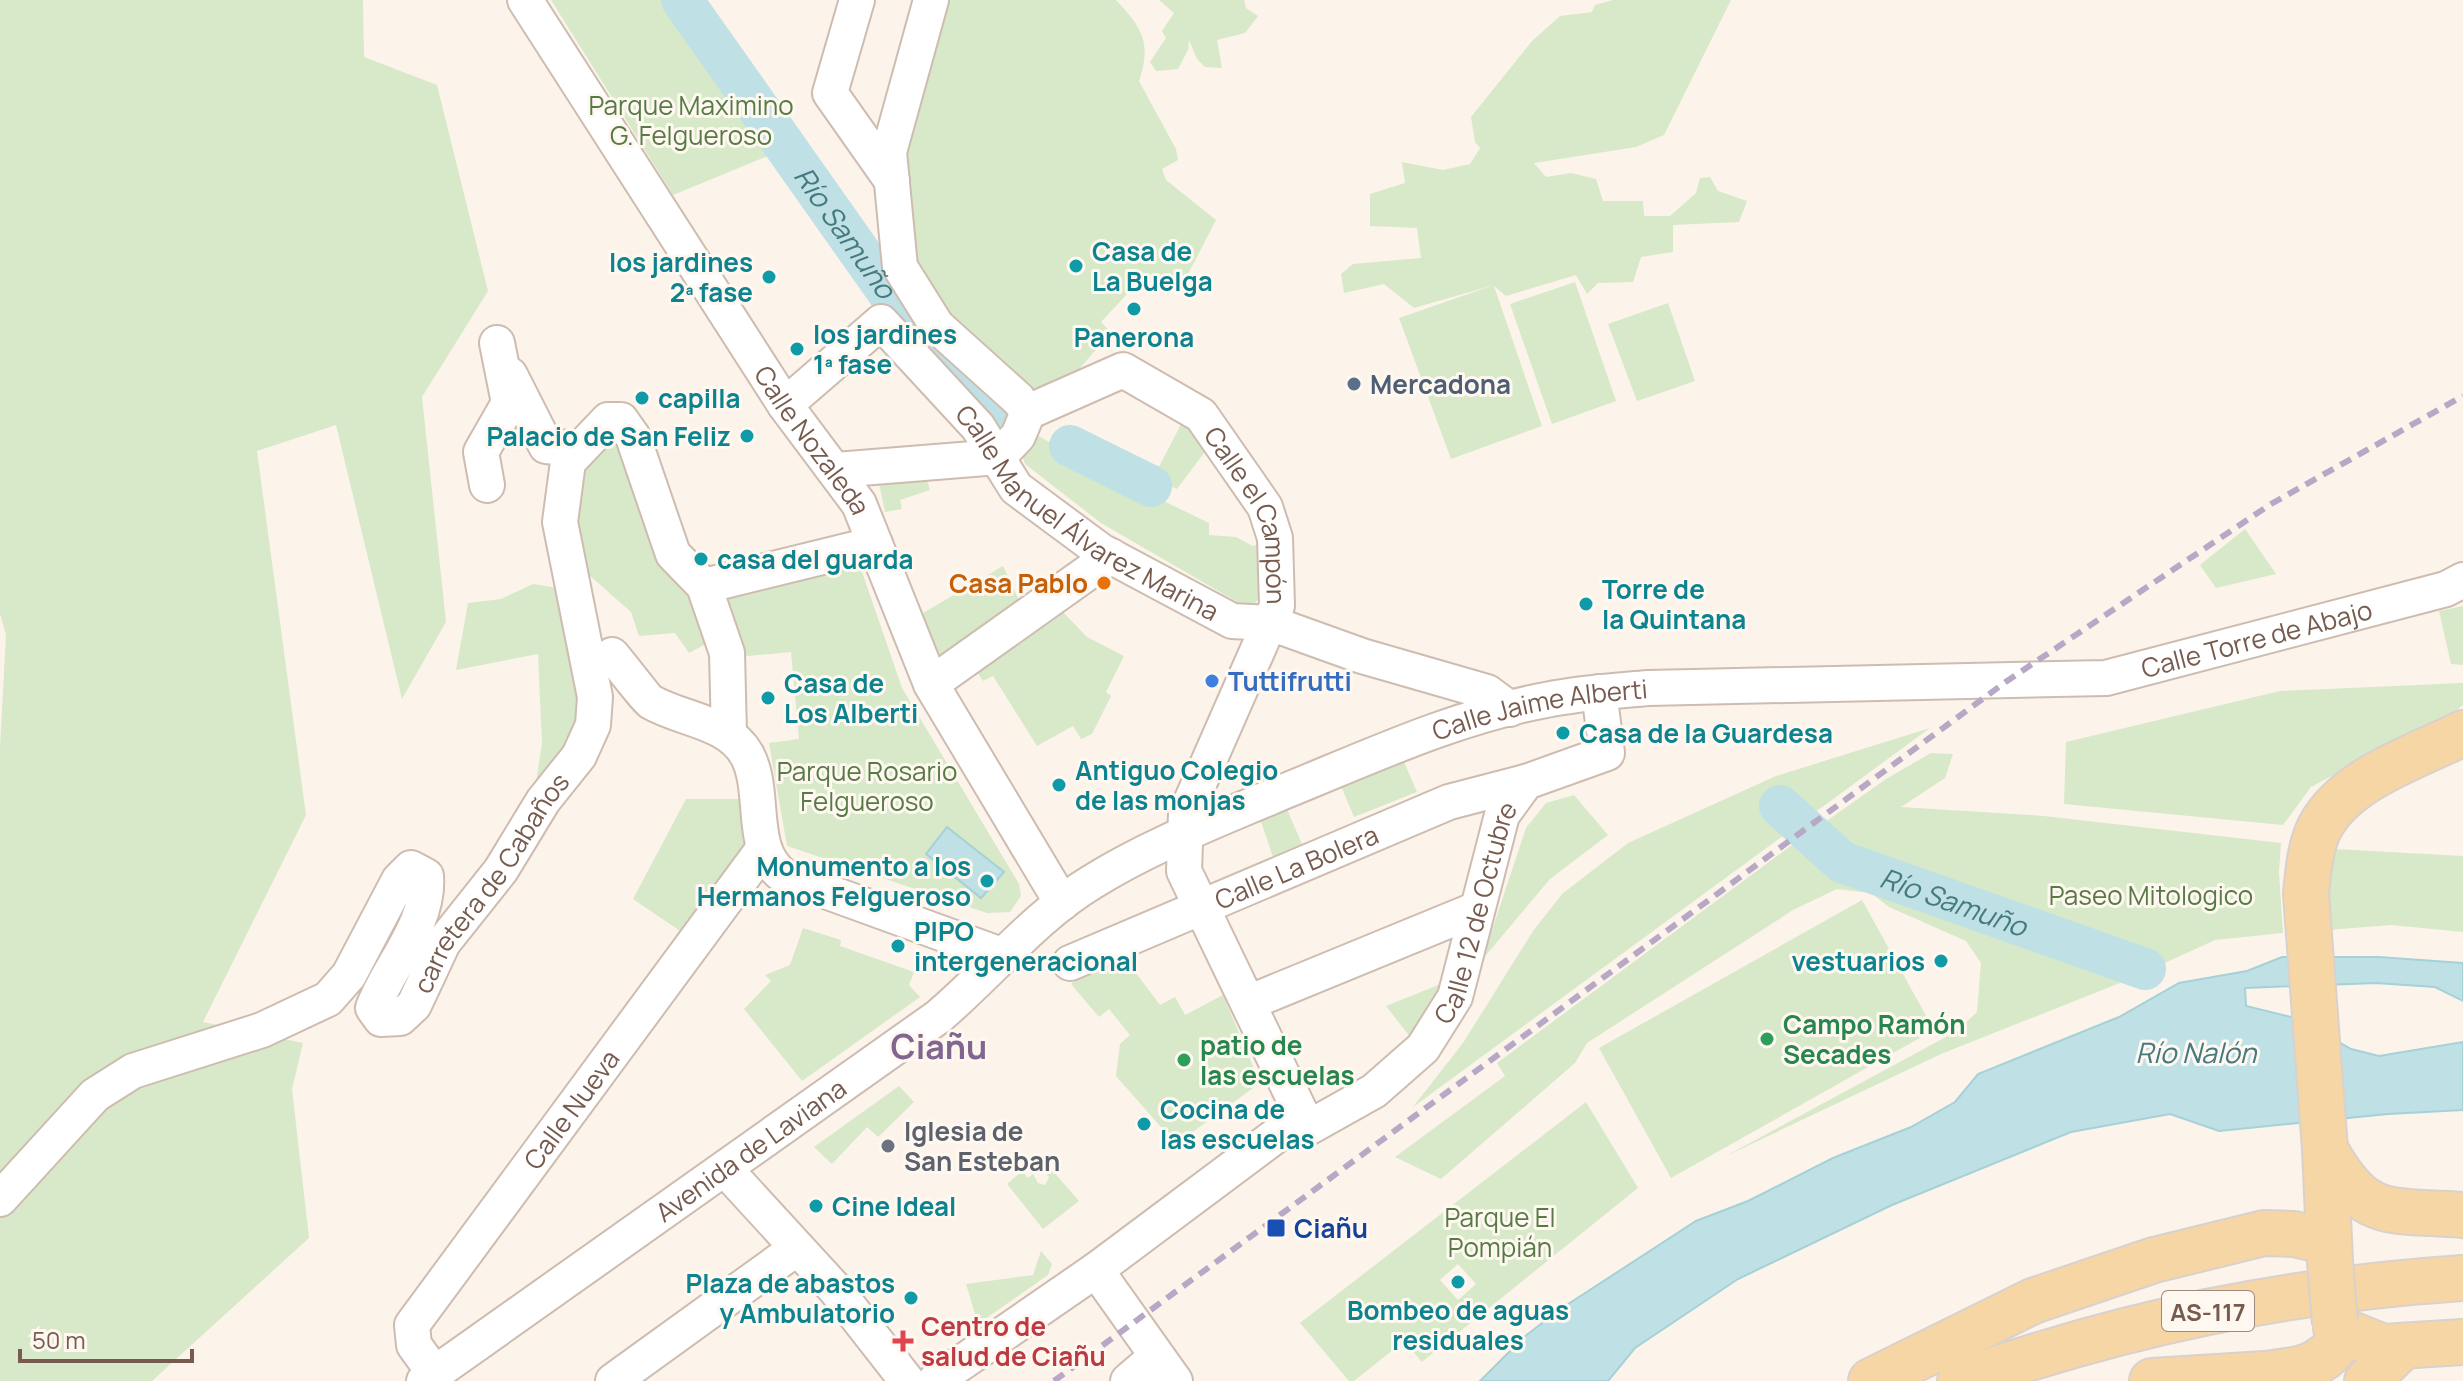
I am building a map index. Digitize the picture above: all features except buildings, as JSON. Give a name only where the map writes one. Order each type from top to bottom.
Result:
[{"type":"main road","points":[[2152,1381],[2278,1378],[2312,1368],[2324,1360],[2337,1344],[2307,915],[2314,848],[2332,809],[2356,787],[2457,734]]},
{"type":"main road","points":[[2325,1145],[2341,1178],[2358,1197],[2381,1209],[2463,1215]]},
{"type":"main road","points":[[2264,1233],[2305,1195],[2325,1145]]},
{"type":"main road","points":[[2329,1252],[2337,1228],[2347,1221],[2381,1209]]},
{"type":"main road","points":[[1871,1381],[2033,1301],[2154,1260],[2264,1233],[2294,1234],[2329,1252]]},
{"type":"main road","name":"AS-117","points":[[1960,1381],[2055,1348],[2182,1316],[2293,1294],[2463,1278]]},
{"type":"main road","points":[[2337,1344],[2402,1347],[2463,1342]]},
{"type":"main road","points":[[2367,1381],[2402,1347]]},
{"type":"street","name":"Calle Nozaleda","points":[[525,0],[785,405],[859,504],[931,684],[1062,903]]},
{"type":"street","points":[[857,0],[830,93],[892,182]]},
{"type":"street","points":[[836,470],[998,457],[1018,436],[1028,412],[1018,399],[937,326],[900,267],[889,152],[931,0]]},
{"type":"street","name":"Calle Manuel Álvarez Marina","points":[[785,405],[881,322],[978,427],[1016,488],[1111,556],[1232,621],[1270,623],[1362,656],[1487,692],[1510,709]]},
{"type":"street","points":[[487,485],[481,452],[509,403],[497,343],[520,402],[546,446],[578,449]]},
{"type":"street","name":"Calle el Campón","points":[[1028,412],[1123,370],[1201,415],[1265,507],[1275,538],[1277,606],[1270,623]]},
{"type":"street","name":"carretera de Cabaños","points":[[0,1199],[95,1095],[133,1071],[262,1030],[328,999],[349,975],[399,880],[411,868],[426,876],[427,887],[406,944],[373,1008],[381,1019],[390,1021],[400,1018],[414,1005],[443,943],[501,870],[543,801],[579,756],[593,725],[595,697],[560,522],[568,462],[608,420],[621,420],[633,437],[673,554],[704,586]]},
{"type":"street","points":[[729,734],[727,653],[704,586],[875,544]]},
{"type":"street","points":[[931,684],[1111,556]]},
{"type":"street","name":"Calle Torre de Abajo","points":[[2056,681],[2106,678],[2460,585]]},
{"type":"street","points":[[1270,623],[1186,813],[1184,871],[1305,1122]]},
{"type":"street","points":[[612,655],[633,676],[648,701],[729,734],[747,754],[754,776],[764,848],[771,867],[784,876],[1004,956]]},
{"type":"street","name":"Calle Jaime Alberti","points":[[1062,903],[1092,881],[1185,833],[1394,746],[1510,709],[1599,692],[1678,687],[2056,681]]},
{"type":"street","name":"Calle 12 de Octubre","points":[[935,1381],[1305,1122],[1374,1091],[1423,1048],[1455,997],[1502,815],[1526,782],[1607,753],[1599,692]]},
{"type":"street","name":"Calle La Bolera","points":[[1070,963],[1449,802],[1526,782]]},
{"type":"street","name":"Calle Nueva","points":[[429,1377],[414,1345],[412,1325],[764,848]]},
{"type":"street","name":"Avenida de Laviana","points":[[429,1377],[938,1017],[1062,903]]},
{"type":"street","points":[[1248,1003],[1477,909]]},
{"type":"street","points":[[725,1169],[836,1290],[907,1381]]},
{"type":"street","points":[[613,1381],[797,1248]]},
{"type":"street","points":[[1096,1270],[1166,1369],[1128,1381]]},
{"type":"green space","points":[[0,0],[363,0],[364,57],[437,85],[488,291],[422,397],[446,622],[402,699],[336,425],[257,451],[306,815],[203,1022],[303,1043],[292,1089],[309,1238],[152,1381],[0,1381],[0,747],[6,635],[0,614]]},
{"type":"green space","name":"Parque Maximino G. Felgueroso","points":[[551,0],[671,0],[680,7],[780,151],[673,195]]},
{"type":"green space","points":[[949,0],[1116,0],[1142,36],[1145,56],[1139,81],[1176,149],[1178,160],[1162,169],[1166,180],[1216,220],[1186,278],[1168,295],[1145,275],[1101,322],[1111,332],[1068,382],[1035,397],[947,319],[915,272],[903,145]]},
{"type":"green space","points":[[1159,0],[1244,0],[1246,8],[1258,16],[1245,33],[1217,40],[1222,68],[1205,67],[1197,59],[1189,40],[1188,50],[1178,69],[1156,71],[1150,62],[1166,38],[1162,31],[1174,13]]},
{"type":"green space","points":[[1613,0],[1731,0],[1664,135],[1636,147],[1534,163],[1546,177],[1571,173],[1596,179],[1603,201],[1643,201],[1644,216],[1670,216],[1696,193],[1700,178],[1710,177],[1718,191],[1747,201],[1739,222],[1673,225],[1673,252],[1641,257],[1633,282],[1598,283],[1587,294],[1576,275],[1506,296],[1494,286],[1542,426],[1451,459],[1399,318],[1494,285],[1414,308],[1384,284],[1344,293],[1341,274],[1353,264],[1421,258],[1417,228],[1370,226],[1370,194],[1405,183],[1402,162],[1443,170],[1470,164],[1480,148],[1475,142],[1471,117],[1532,41],[1560,16],[1592,12],[1595,5]]},
{"type":"green space","points":[[1575,282],[1616,401],[1552,424],[1510,304]]},
{"type":"green space","points":[[1668,303],[1695,381],[1637,401],[1608,324]]},
{"type":"green space","points":[[1186,415],[1207,449],[1177,489],[1153,478]]},
{"type":"green space","points":[[1037,435],[1081,461],[1209,523],[1209,535],[1236,537],[1253,546],[1269,539],[1262,593],[1251,610],[1101,523],[1025,464],[1021,451]]},
{"type":"green space","points":[[622,438],[713,640],[689,653],[675,633],[639,636],[631,612],[579,566],[575,499],[581,466],[600,439]]},
{"type":"green space","points":[[923,466],[930,490],[900,500],[902,509],[885,512],[878,479]]},
{"type":"green space","points":[[2245,529],[2276,574],[2216,588],[2200,565]]},
{"type":"green space","name":"Parque Rosario Felgueroso","points":[[860,566],[902,688],[1019,884],[1021,896],[1010,912],[987,913],[787,846],[769,743],[799,739],[791,652],[738,657],[721,598]]},
{"type":"green space","points":[[1003,566],[1019,600],[939,657],[923,613]]},
{"type":"green space","points":[[533,584],[566,589],[585,726],[534,796],[542,743],[538,654],[456,670],[468,603],[501,599]]},
{"type":"green space","points":[[2463,606],[2463,665],[2451,664],[2439,611]]},
{"type":"green space","points":[[1059,608],[1087,637],[1124,656],[1106,692],[1111,696],[1092,734],[1081,739],[1073,726],[1037,746],[993,676],[983,681],[975,669]]},
{"type":"green space","points":[[2463,683],[2463,705],[2458,709],[2311,787],[2283,825],[2064,804],[2066,742],[2280,691]]},
{"type":"green space","points":[[1930,728],[1413,1107],[1463,1043],[1533,931],[1562,894],[1628,843],[1776,776]]},
{"type":"green space","name":"Paseo Mitologico","points":[[1931,753],[1953,754],[1945,778],[1901,807],[2044,816],[2281,843],[2279,872],[2283,933],[2215,940],[2156,967],[1867,863],[1833,847],[1822,828],[1828,820],[1886,779]]},
{"type":"green space","points":[[1404,762],[1417,792],[1354,817],[1341,786]]},
{"type":"green space","points":[[1574,795],[1608,835],[1550,879],[1482,960],[1526,828],[1546,803]]},
{"type":"green space","points":[[686,799],[746,799],[752,837],[686,935],[633,899]]},
{"type":"green space","points":[[1286,807],[1302,844],[1273,857],[1259,816]]},
{"type":"green space","points":[[1792,845],[1802,847],[1835,872],[1944,914],[2135,977],[1941,1054],[1724,1157],[1957,1031],[1977,1012],[1981,963],[1966,941],[1889,907],[1871,893],[1837,889],[1793,910],[1587,1043],[1575,1063],[1441,1179],[1395,1157],[1505,1076],[1497,1063]]},
{"type":"green space","name":"Paseo Mitologico","points":[[2334,849],[2463,856],[2463,932],[2391,925],[2328,930],[2325,883]]},
{"type":"green space","name":"Campo Ramón Secades","points":[[1862,900],[1934,1030],[1671,1178],[1599,1048]]},
{"type":"green space","points":[[803,928],[841,940],[840,946],[914,972],[909,985],[920,997],[802,1081],[744,1009],[771,981],[765,975],[790,965]]},
{"type":"green space","name":"patio de las escuelas","points":[[1120,952],[1160,1005],[1175,997],[1185,1015],[1223,995],[1260,1083],[1176,1144],[1116,1076],[1120,1044],[1130,1035],[1109,1009],[1099,1017],[1071,984],[1084,971]]},
{"type":"green space","points":[[1448,981],[1414,1042],[1386,1006]]},
{"type":"green space","points":[[899,1086],[914,1102],[878,1137],[867,1127],[832,1164],[814,1147]]},
{"type":"green space","name":"Parque El Pompián","points":[[1586,1102],[1638,1188],[1422,1362],[1404,1341],[1354,1381],[1349,1381],[1300,1323]],"holes":[[[1458,1264],[1476,1284],[1458,1300],[1440,1280]]]},
{"type":"green space","points":[[1046,1163],[1079,1201],[1043,1229],[1007,1184],[1022,1171],[1028,1178],[1033,1174],[1038,1183],[1045,1185],[1049,1177],[1040,1168]]},
{"type":"green space","points":[[1041,1251],[1052,1264],[1048,1275],[978,1324],[966,1284],[1033,1275]]},
{"type":"water","points":[[947,827],[1004,872],[981,898],[926,854]]},
{"type":"water","name":"Río Nalón","points":[[2282,957],[2379,957],[2463,963],[2463,1001],[2435,987],[2376,983],[2245,988],[2246,1006],[2299,1019],[2351,1049],[2379,1056],[2463,1042],[2463,1110],[2388,1114],[2219,1131],[2170,1114],[2071,1132],[1892,1205],[1738,1279],[1635,1348],[1608,1381],[1480,1381],[1524,1337],[1559,1310],[1696,1221],[1748,1201],[1833,1158],[1911,1127],[1955,1102],[1978,1074],[2119,1017],[2179,983],[2247,971]]},
{"type":"waterway","name":"Río Samuño","points":[[682,0],[909,322],[999,411]]},
{"type":"waterway","name":"Río Samuño","points":[[1070,446],[1151,486]]},
{"type":"waterway","name":"Río Samuño","points":[[1780,806],[1842,862],[2145,969]]},
{"type":"railway","points":[[1054,1381],[2007,681],[2271,504],[2463,396]]},
{"type":"place","name":"Casa de La Buelga","points":[[1076,266]]},
{"type":"place","name":"los jardines 2ª fase","points":[[769,277]]},
{"type":"place","name":"Panerona","points":[[1134,309]]},
{"type":"place","name":"los jardines 1ª fase","points":[[797,349]]},
{"type":"place","name":"Mercadona","points":[[1354,384]]},
{"type":"place","name":"capilla","points":[[642,398]]},
{"type":"place","name":"Palacio de San Feliz","points":[[747,436]]},
{"type":"place","name":"casa del guarda","points":[[701,559]]},
{"type":"place","name":"Casa Pablo","points":[[1104,583]]},
{"type":"place","name":"Torre de la Quintana","points":[[1586,604]]},
{"type":"place","name":"Tuttifrutti","points":[[1212,681]]},
{"type":"place","name":"Casa de Los Alberti","points":[[768,698]]},
{"type":"place","name":"Casa de la Guardesa","points":[[1563,733]]},
{"type":"place","name":"Antiguo Colegio de las monjas","points":[[1059,785]]},
{"type":"place","name":"Monumento a los Hermanos Felgueroso","points":[[987,881]]},
{"type":"place","name":"PIPO intergeneracional","points":[[898,946]]},
{"type":"place","name":"vestuarios","points":[[1941,961]]},
{"type":"place","name":"Campo Ramón Secades","points":[[1767,1039]]},
{"type":"place","name":"patio de las escuelas","points":[[1184,1060]]},
{"type":"place","name":"Cocina de las escuelas","points":[[1144,1124]]},
{"type":"place","name":"Iglesia de San Esteban","points":[[888,1146]]},
{"type":"place","name":"Cine Ideal","points":[[816,1206]]},
{"type":"place","name":"Ciañu","points":[[1276,1228]]},
{"type":"place","name":"Bombeo de aguas residuales","points":[[1458,1282]]},
{"type":"place","name":"Plaza de abastos y Ambulatorio","points":[[911,1298]]},
{"type":"place","name":"Centro de salud de Ciañu","points":[[903,1341]]},
{"type":"district","name":"Ciañu","points":[[939,1046]]}]
